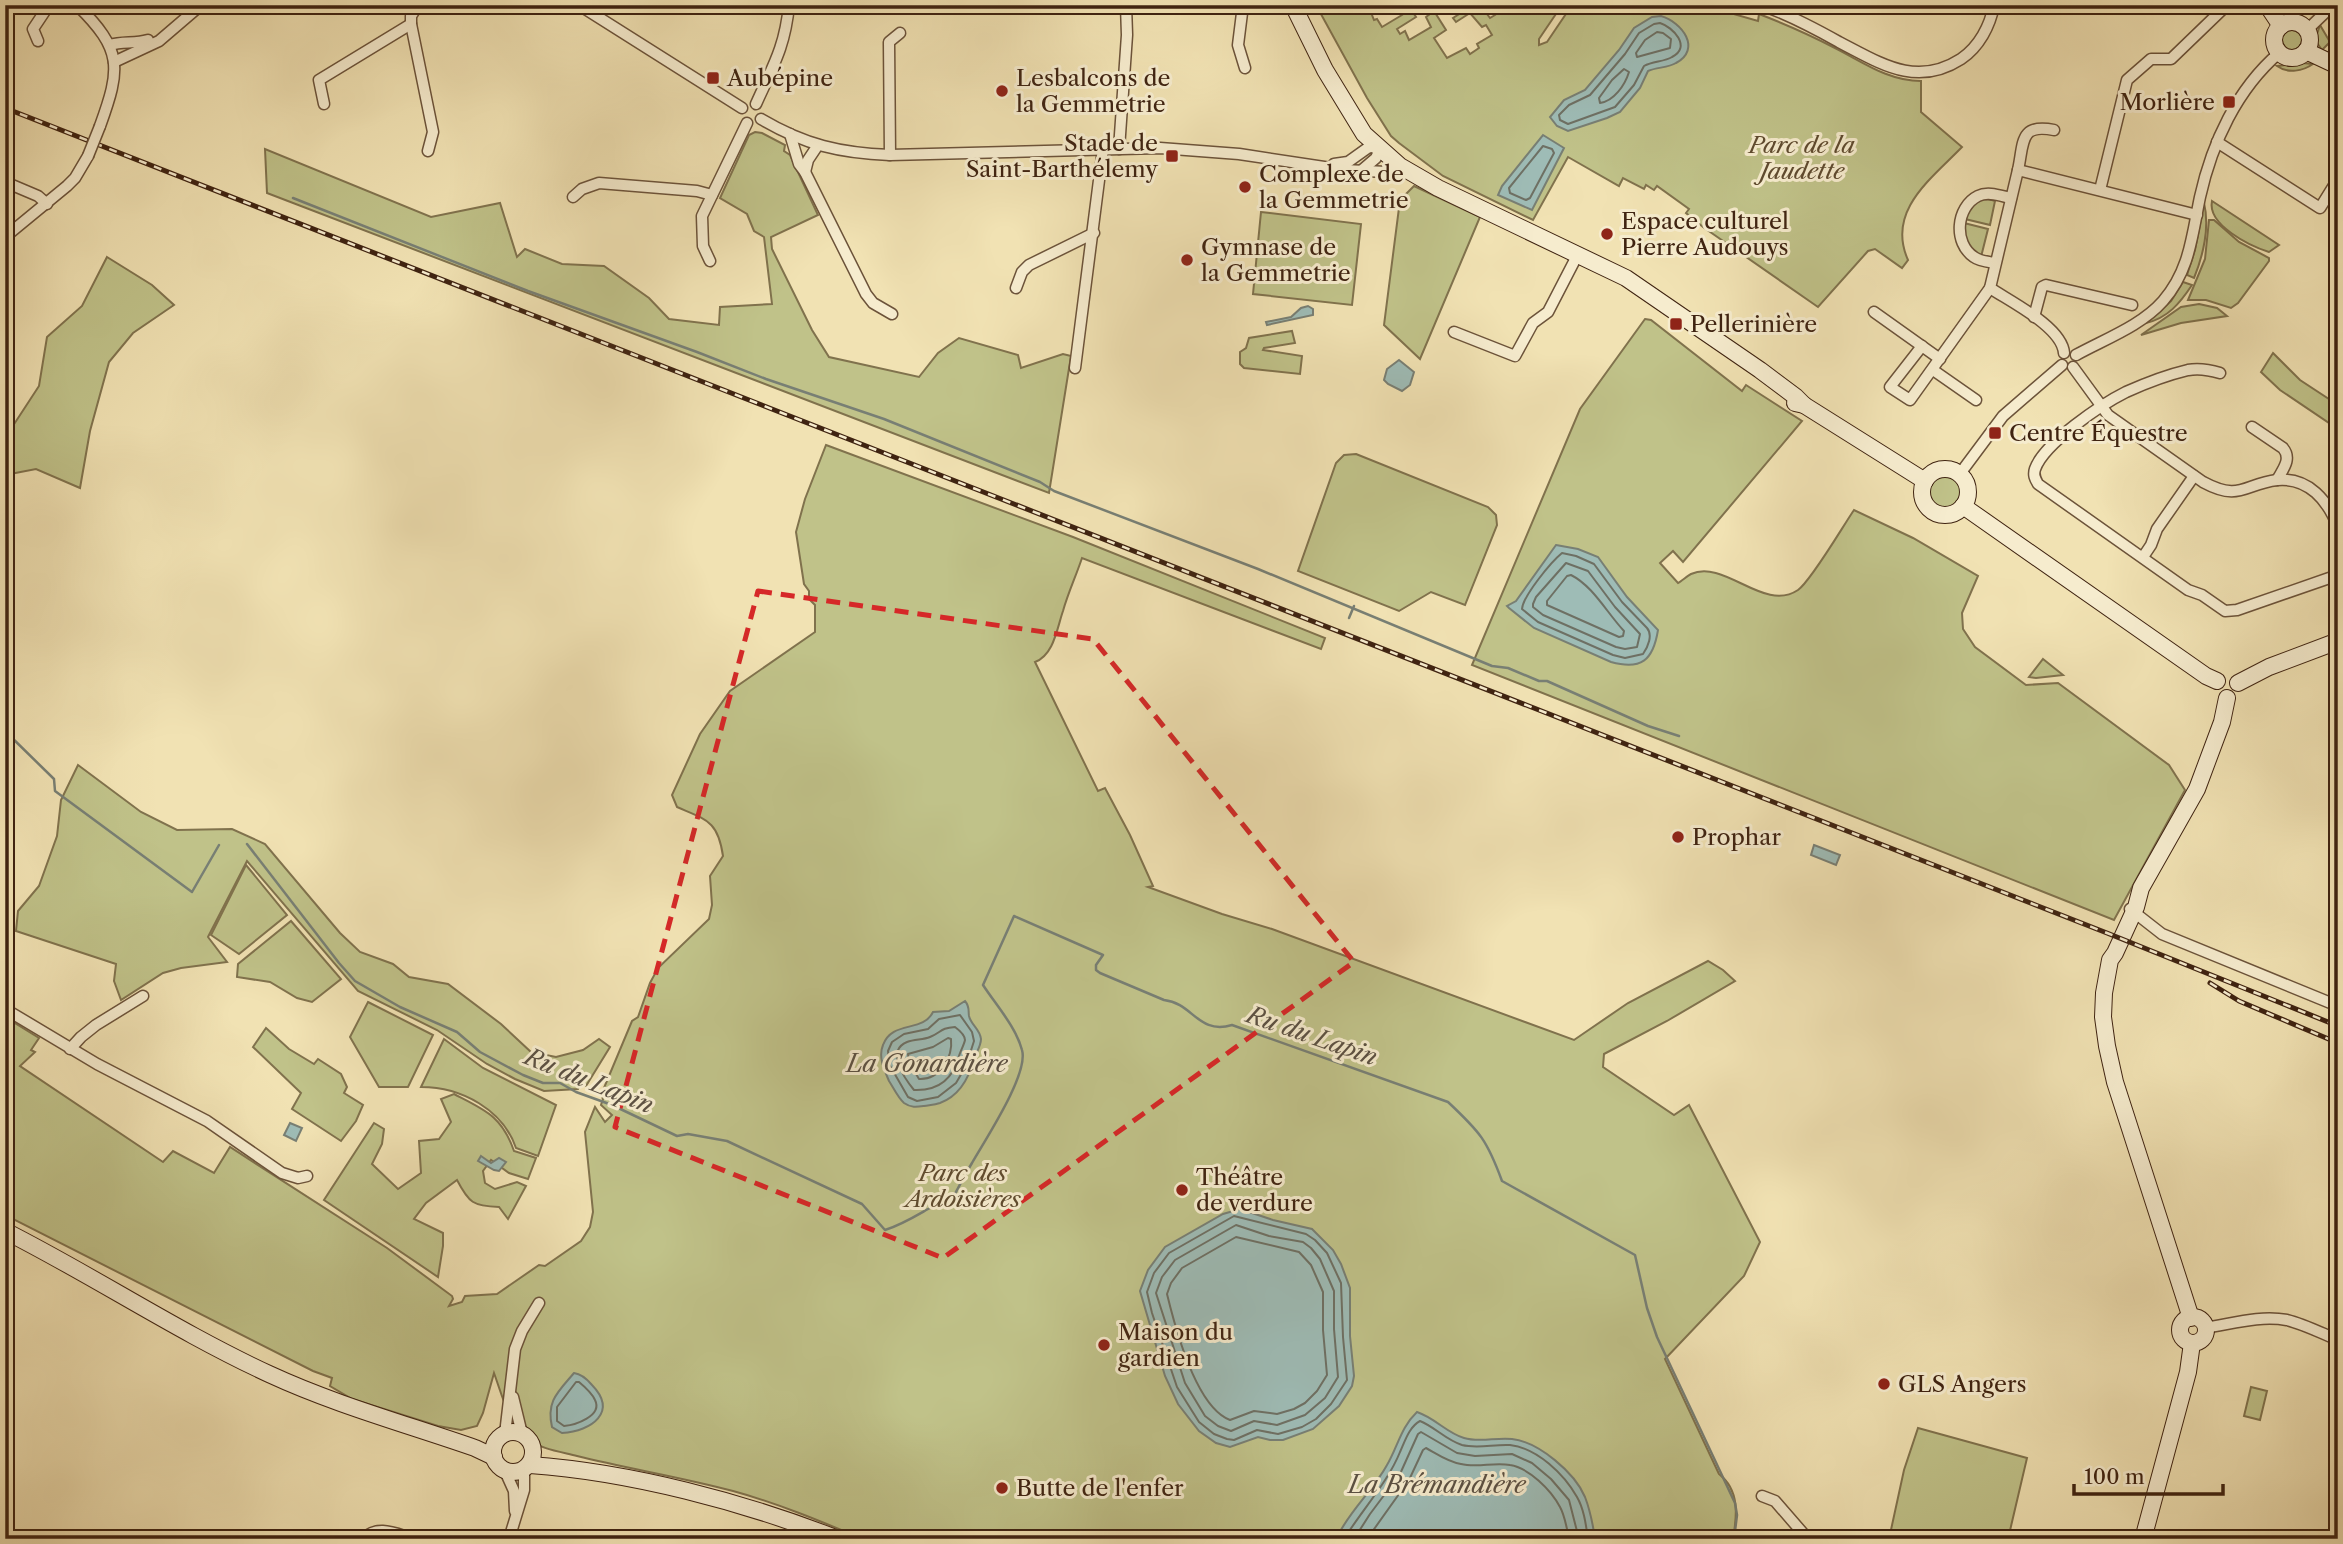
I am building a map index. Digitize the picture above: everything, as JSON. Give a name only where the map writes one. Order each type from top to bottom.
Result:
[{"type":"street","points":[[37,41],[33,29],[49,5]]},
{"type":"street","points":[[5,237],[75,178],[88,156],[113,86],[114,62],[110,45],[77,5]]},
{"type":"street","points":[[114,62],[152,44],[201,5]]},
{"type":"street","points":[[418,5],[411,16],[411,24],[433,132],[428,150]]},
{"type":"street","points":[[579,5],[742,107]]},
{"type":"street","points":[[756,104],[780,53],[789,5]]},
{"type":"street","points":[[1119,149],[1127,35],[1126,5]]},
{"type":"street","points":[[1243,5],[1238,45],[1245,68]]},
{"type":"street","points":[[1293,5],[1362,142],[1380,148],[1411,172],[1438,188],[1626,278],[1685,319],[1693,330],[1749,373],[1792,402],[1804,405],[1925,481]]},
{"type":"street","points":[[1303,5],[1380,148]]},
{"type":"street","points":[[1760,5],[1793,18],[1882,65],[1912,72],[1938,69],[1967,55],[1985,31],[1994,5]]},
{"type":"street","points":[[2100,190],[2127,80],[2151,59],[2171,58],[2227,5]]},
{"type":"street","points":[[2267,5],[2281,26]]},
{"type":"street","points":[[2307,30],[2333,5]]},
{"type":"street","points":[[2295,22],[2307,30],[2310,41],[2306,51],[2293,58],[2279,53],[2274,39],[2281,26],[2295,22]]},
{"type":"street","points":[[324,104],[319,80],[411,24]]},
{"type":"street","points":[[891,155],[889,42],[900,33]]},
{"type":"street","points":[[110,45],[135,44],[164,34]]},
{"type":"street","points":[[2306,51],[2338,66]]},
{"type":"street","points":[[1959,475],[2003,416],[2066,362],[2071,351],[2076,355],[2135,323],[2162,302],[2186,263],[2208,167],[2217,142],[2239,101],[2262,70],[2279,53]]},
{"type":"street","points":[[742,107],[750,103],[761,108],[761,119],[757,123],[747,123]]},
{"type":"street","points":[[742,107],[741,115],[747,123]]},
{"type":"street","points":[[761,119],[817,145],[851,153],[891,155],[1160,148],[1227,153],[1362,170],[1411,172]]},
{"type":"street","points":[[710,261],[703,246],[702,216],[747,123]]},
{"type":"street","points":[[1922,346],[1890,387],[1910,400],[1990,288],[2027,133],[2032,128],[2039,127],[2054,130]]},
{"type":"street","points":[[790,134],[799,164],[806,172],[866,294],[873,303],[891,314]]},
{"type":"street","points":[[1326,166],[1348,162],[1362,142]]},
{"type":"street","points":[[2217,142],[2320,208],[2338,178]]},
{"type":"street","points":[[806,172],[808,160],[817,145]]},
{"type":"street","points":[[1362,170],[1376,158],[1380,148]]},
{"type":"street","points":[[1075,368],[1103,149]]},
{"type":"street","points":[[2018,170],[2197,215]]},
{"type":"street","points":[[5,182],[38,196],[47,204]]},
{"type":"street","points":[[573,197],[582,189],[599,183],[697,191],[712,195]]},
{"type":"street","points":[[1995,264],[1974,258],[1960,243],[1959,230],[1965,206],[1979,195],[1994,194],[2011,198]]},
{"type":"street","points":[[1016,288],[1022,272],[1029,265],[1094,233]]},
{"type":"street","points":[[1454,332],[1515,356],[1533,323],[1548,312],[1578,254]]},
{"type":"street","points":[[2034,317],[2042,287],[2046,285],[2132,305]]},
{"type":"street","points":[[1990,288],[2034,317],[2060,339],[2066,362],[2108,415],[2194,476],[2211,486],[2228,491],[2246,491],[2277,480],[2294,482],[2316,492],[2328,504],[2338,527]]},
{"type":"street","points":[[1874,312],[1940,359]]},
{"type":"street","points":[[2220,373],[2198,369],[2174,374],[2141,385],[2100,407],[2047,453],[2036,466],[2038,484],[2188,590],[2228,611],[2338,575]]},
{"type":"street","points":[[1933,370],[1976,400]]},
{"type":"street","points":[[2252,427],[2285,450],[2287,462],[2277,480]]},
{"type":"street","points":[[1939,470],[1951,470],[1959,475],[1965,482],[1967,491],[1963,506],[1948,515],[1932,511],[1922,497],[1925,481],[1939,470]]},
{"type":"street","points":[[2143,557],[2157,529],[2194,476]]},
{"type":"street","points":[[1963,506],[2206,676],[2217,681]]},
{"type":"street","points":[[2238,683],[2269,667],[2338,641]]},
{"type":"street","points":[[2227,698],[2217,692],[2217,681],[2222,676],[2230,675],[2238,683]]},
{"type":"street","points":[[2191,1318],[2119,1095],[2107,1046],[2103,1008],[2110,960],[2131,909],[2197,789],[2222,722],[2227,698],[2236,693],[2238,683]]},
{"type":"street","points":[[2131,909],[2162,934],[2338,1006]]},
{"type":"street","points":[[70,1049],[96,1025],[143,996]]},
{"type":"street","points":[[5,1009],[70,1049],[207,1121],[282,1173],[298,1178],[307,1176]]},
{"type":"street","points":[[5,1231],[236,1358],[296,1386],[494,1457]]},
{"type":"street","points":[[522,1434],[511,1373],[515,1349],[522,1331],[539,1303]]},
{"type":"street","points":[[2191,1318],[2200,1320],[2205,1328],[2203,1338],[2192,1343],[2185,1341],[2180,1332],[2182,1323],[2191,1318]]},
{"type":"street","points":[[2205,1328],[2274,1319],[2289,1321],[2338,1340]]},
{"type":"street","points":[[2143,1539],[2188,1373],[2192,1343]]},
{"type":"street","points":[[512,1388],[501,1437],[494,1445],[494,1457],[496,1463],[505,1471],[514,1491],[515,1517]]},
{"type":"street","points":[[440,1436],[477,1440],[516,1432],[531,1442],[533,1448],[524,1490],[509,1539]]},
{"type":"street","points":[[533,1448],[596,1474]]},
{"type":"street","points":[[505,1471],[527,1467],[596,1474],[686,1492],[740,1506],[838,1539]]},
{"type":"street","points":[[1762,1496],[1774,1501],[1808,1539]]},
{"type":"street","points":[[363,1539],[370,1532],[383,1530],[414,1539]]},
{"type":"highlighted area","points":[[758,591],[1093,639],[1354,962],[943,1258],[615,1127]]},
{"type":"green space","name":"Parc de la Jaudette","points":[[1316,5],[1368,5],[1374,20],[1377,19],[1382,27],[1402,15],[1396,5],[1408,5],[1416,17],[1397,29],[1400,34],[1405,31],[1409,40],[1431,27],[1426,17],[1434,11],[1446,30],[1434,38],[1447,58],[1466,48],[1470,54],[1479,48],[1477,44],[1492,35],[1486,25],[1482,27],[1470,13],[1456,22],[1453,18],[1472,6],[1478,14],[1484,10],[1490,18],[1495,15],[1489,5],[1562,5],[1539,39],[1539,45],[1547,42],[1572,5],[1715,5],[1716,9],[1758,21],[1759,14],[1807,34],[1887,74],[1921,81],[1921,112],[1962,147],[1925,184],[1907,211],[1903,242],[1908,260],[1902,268],[1875,249],[1868,251],[1818,307],[1703,227],[1686,213],[1689,209],[1657,186],[1654,190],[1646,185],[1644,189],[1623,178],[1619,186],[1568,157],[1533,220],[1443,176],[1391,136]]},
{"type":"green space","points":[[2320,25],[2330,42],[2322,50],[2315,40]]},
{"type":"green space","points":[[2292,30],[2299,33],[2302,40],[2299,47],[2292,50],[2285,47],[2282,40],[2285,33]]},
{"type":"green space","points":[[2313,64],[2295,71],[2277,66]]},
{"type":"green space","points":[[755,132],[785,145],[784,151],[790,155],[818,215],[771,237],[772,249],[812,330],[829,357],[919,377],[938,353],[959,338],[1018,355],[1021,368],[1063,354],[1071,356],[1049,493],[267,193],[265,149],[431,217],[500,203],[517,257],[525,249],[562,264],[604,266],[649,298],[669,319],[719,325],[720,307],[772,304],[764,237],[754,231],[747,214],[720,198],[749,135]]},
{"type":"green space","points":[[1414,186],[1480,217],[1420,359],[1384,325],[1400,200]]},
{"type":"green space","points":[[1986,198],[1995,201],[1990,225],[1965,219],[1972,204]]},
{"type":"green space","points":[[2212,201],[2279,245],[2269,252],[2232,233],[2216,218]]},
{"type":"green space","points":[[2204,203],[2205,241],[2194,278],[2187,275]]},
{"type":"green space","points":[[1261,212],[1361,224],[1352,305],[1253,294]]},
{"type":"green space","points":[[2209,220],[2214,220],[2239,242],[2269,258],[2238,303],[2231,308],[2206,300],[2188,300],[2205,259]]},
{"type":"green space","points":[[1964,223],[1988,229],[1981,257],[1975,255],[1962,236]]},
{"type":"green space","points":[[107,257],[152,285],[174,305],[133,333],[109,362],[90,431],[80,488],[36,469],[5,475],[5,433],[7,435],[39,386],[47,337],[82,306]]},
{"type":"green space","points":[[2183,282],[2192,285],[2178,304],[2167,314],[2146,323],[2171,301]]},
{"type":"green space","points":[[2199,304],[2217,308],[2227,316],[2181,323],[2141,335],[2181,307]]},
{"type":"green space","points":[[1645,319],[1651,320],[1742,391],[1746,385],[1802,421],[1683,562],[1673,551],[1660,563],[1678,583],[1691,574],[1704,571],[1717,573],[1772,595],[1785,595],[1798,590],[1819,565],[1854,510],[1913,538],[1978,576],[1962,613],[1963,629],[1975,647],[2026,685],[2058,683],[2169,765],[2185,790],[2114,920],[1472,665],[1580,409]]},
{"type":"green space","points":[[1292,331],[1295,343],[1263,350],[1302,356],[1300,374],[1244,368],[1240,364],[1240,352],[1246,348],[1249,338]]},
{"type":"green space","points":[[2273,353],[2300,380],[2338,405],[2338,429],[2280,390],[2261,372]]},
{"type":"green space","name":"Parc des Ardoisières","points":[[826,445],[1073,537],[1325,638],[1321,649],[1082,558],[1051,647],[1035,662],[1098,791],[1105,788],[1130,835],[1153,886],[1148,887],[1272,929],[1574,1040],[1628,1003],[1708,961],[1735,981],[1604,1054],[1603,1067],[1674,1115],[1689,1105],[1760,1242],[1744,1276],[1665,1359],[1719,1474],[1731,1488],[1736,1513],[1733,1539],[863,1539],[815,1519],[733,1491],[596,1461],[538,1445],[520,1432],[515,1424],[506,1408],[494,1373],[477,1426],[461,1430],[438,1426],[352,1399],[330,1386],[332,1378],[313,1371],[5,1215],[5,1017],[39,1038],[31,1050],[35,1052],[20,1066],[163,1162],[173,1151],[214,1173],[230,1147],[387,1248],[452,1296],[449,1306],[462,1302],[465,1296],[497,1294],[539,1265],[545,1266],[581,1241],[590,1227],[593,1212],[585,1132],[595,1107],[605,1122],[612,1115],[601,1105],[601,1095],[632,1021],[638,1017],[658,968],[709,919],[712,905],[710,876],[723,856],[718,835],[709,823],[677,807],[672,795],[700,734],[730,691],[815,632],[815,605],[809,599],[809,591],[804,584],[796,532],[805,499]]},
{"type":"green space","points":[[1356,454],[1488,507],[1496,515],[1497,525],[1465,605],[1431,592],[1399,611],[1298,571],[1336,463],[1344,455]]},
{"type":"green space","points":[[1945,475],[1957,480],[1962,492],[1957,504],[1945,509],[1933,504],[1928,492],[1933,480]]},
{"type":"green space","points":[[2043,659],[2063,675],[2029,677]]},
{"type":"green space","points":[[78,765],[141,812],[177,830],[232,829],[265,844],[340,933],[360,952],[393,964],[409,977],[448,984],[501,1024],[531,1052],[556,1057],[583,1050],[599,1039],[610,1047],[586,1086],[581,1084],[578,1089],[544,1091],[515,1079],[487,1064],[437,1030],[358,991],[247,861],[208,937],[227,962],[163,973],[121,1000],[114,981],[116,964],[16,931],[18,911],[39,886],[57,836],[61,800]]},
{"type":"green space","points":[[246,865],[287,915],[239,954],[211,935]]},
{"type":"green space","points":[[291,921],[341,979],[312,1002],[297,998],[270,982],[237,977],[238,964]]},
{"type":"green space","points":[[368,1002],[433,1035],[408,1087],[379,1087],[350,1037]]},
{"type":"green space","points":[[266,1028],[289,1049],[314,1064],[318,1059],[341,1074],[347,1087],[344,1093],[363,1105],[356,1121],[341,1141],[292,1109],[301,1093],[253,1047]]},
{"type":"green space","points":[[444,1039],[483,1068],[556,1105],[538,1156],[516,1148],[501,1122],[479,1103],[451,1091],[421,1087]]},
{"type":"green space","points":[[454,1094],[491,1115],[504,1130],[514,1151],[536,1158],[528,1179],[509,1173],[491,1160],[483,1171],[485,1183],[495,1189],[517,1182],[526,1186],[508,1219],[499,1207],[473,1202],[457,1180],[426,1203],[414,1219],[443,1233],[438,1277],[324,1200],[374,1123],[384,1129],[382,1144],[372,1164],[398,1189],[421,1173],[419,1141],[439,1139],[451,1122],[441,1099]]},
{"type":"green space","points":[[2251,1387],[2267,1391],[2260,1420],[2244,1416]]},
{"type":"green space","points":[[1918,1428],[2027,1458],[2008,1539],[1889,1539],[1904,1470]]},
{"type":"water","points":[[1661,16],[1676,24],[1686,36],[1688,51],[1684,57],[1673,65],[1648,71],[1640,88],[1620,112],[1568,131],[1557,126],[1550,117],[1564,100],[1585,90],[1634,28],[1652,17]]},
{"type":"water","points":[[1543,135],[1564,148],[1532,210],[1498,195],[1502,186]]},
{"type":"water","points":[[1308,306],[1313,309],[1313,315],[1267,325],[1266,322],[1291,317],[1301,308]]},
{"type":"water","points":[[1399,360],[1414,372],[1410,385],[1402,391],[1384,380],[1387,369]]},
{"type":"water","points":[[1556,545],[1578,549],[1598,557],[1627,597],[1658,630],[1653,649],[1644,661],[1630,665],[1611,662],[1534,628],[1507,606],[1516,601]]},
{"type":"water","points":[[1814,845],[1840,855],[1836,865],[1811,855]]},
{"type":"water","name":"La Gonardière","points":[[965,1001],[970,1019],[981,1039],[966,1079],[958,1091],[947,1100],[934,1105],[907,1105],[889,1081],[882,1063],[881,1054],[887,1037],[900,1029],[922,1022],[933,1012],[949,1011]]},
{"type":"water","points":[[290,1123],[302,1128],[296,1141],[284,1135]]},
{"type":"water","points":[[481,1156],[491,1163],[499,1158],[506,1162],[499,1171],[494,1170],[478,1161]]},
{"type":"water","points":[[1240,1209],[1312,1229],[1333,1250],[1350,1288],[1350,1336],[1354,1376],[1352,1386],[1339,1406],[1313,1429],[1283,1440],[1258,1437],[1230,1447],[1216,1443],[1199,1431],[1178,1404],[1165,1376],[1140,1291],[1148,1270],[1165,1247],[1223,1214]]},
{"type":"water","points":[[574,1373],[586,1379],[599,1395],[602,1412],[592,1424],[562,1433],[552,1427],[552,1403]]},
{"type":"water","name":"La Brémandière","points":[[1417,1412],[1464,1438],[1512,1439],[1544,1452],[1565,1469],[1580,1488],[1588,1507],[1595,1539],[1336,1539],[1347,1519],[1381,1474],[1403,1430]]},
{"type":"waterway","points":[[293,198],[528,291],[766,379],[884,419],[1040,482],[1054,491],[1258,569],[1492,666],[1508,668],[1539,681],[1547,681],[1648,726],[1679,736]]},
{"type":"waterway","points":[[1349,618],[1354,606]]},
{"type":"waterway","name":"Ru du Lapin","points":[[5,731],[54,779],[55,791],[192,892],[219,845]]},
{"type":"waterway","name":"Ru du Lapin","points":[[247,844],[355,981],[400,1007],[457,1032],[480,1052],[523,1075],[543,1083],[560,1083],[677,1136],[688,1134],[727,1141],[862,1204],[885,1230],[951,1201],[1013,1090],[1019,1075],[1022,1050],[1010,1025],[983,985],[1014,916],[1103,955],[1096,965],[1096,970],[1100,973],[1174,1002],[1211,1026],[1232,1025],[1448,1102],[1481,1137],[1502,1181],[1635,1255],[1647,1308],[1657,1337],[1735,1503],[1737,1515],[1734,1539]]},
{"type":"railway","points":[[5,108],[2338,1026]]},
{"type":"railway","points":[[2210,983],[2239,1001],[2338,1043]]},
{"type":"place","name":"Aubépine","points":[[713,78]]},
{"type":"place","name":"Lesbalcons de la Gemmetrie","points":[[1002,91]]},
{"type":"place","name":"Morlière","points":[[2229,102]]},
{"type":"place","name":"Stade de Saint-Barthélemy","points":[[1172,156]]},
{"type":"place","name":"Complexe de la Gemmetrie","points":[[1245,187]]},
{"type":"place","name":"Espace culturel Pierre Audouys","points":[[1607,234]]},
{"type":"place","name":"Gymnase de la Gemmetrie","points":[[1187,260]]},
{"type":"place","name":"Pellerinière","points":[[1676,324]]},
{"type":"place","name":"Centre Équestre","points":[[1995,433]]},
{"type":"place","name":"Prophar","points":[[1678,837]]},
{"type":"place","name":"Théâtre de verdure","points":[[1182,1190]]},
{"type":"place","name":"Maison du gardien","points":[[1104,1345]]},
{"type":"place","name":"GLS Angers","points":[[1884,1384]]},
{"type":"place","name":"Butte de l'enfer","points":[[1002,1488]]}]
